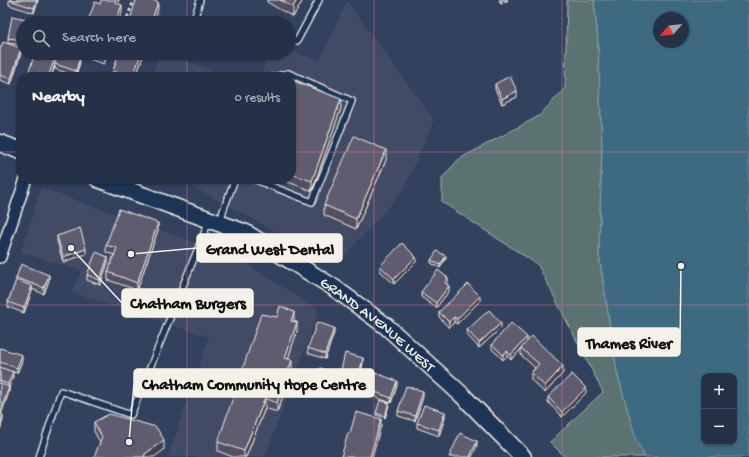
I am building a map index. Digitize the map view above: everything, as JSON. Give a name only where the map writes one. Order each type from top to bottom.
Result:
[{"type":"main road","points":[[0,143],[16,149]]},
{"type":"main road","name":"GRAND AVENUE WEST","points":[[112,184],[246,233],[333,287],[386,326],[462,394],[524,457]]},
{"type":"street","points":[[0,257],[24,184]]},
{"type":"lane","points":[[195,16],[200,0]]},
{"type":"lane","points":[[296,40],[319,0]]},
{"type":"lane","points":[[266,184],[312,202],[352,101],[296,76]]},
{"type":"lane","points":[[39,457],[61,390],[131,415],[215,222],[223,211],[233,184]]},
{"type":"path","points":[[128,16],[134,0]]},
{"type":"shaded area","points":[[594,0],[749,0],[749,457],[645,457],[636,440],[617,372],[599,254],[602,145],[598,41]]},
{"type":"shaded area","points":[[347,1],[434,120],[403,191],[337,264],[187,184],[296,184],[296,72],[262,72],[266,60],[296,60],[296,53],[320,60]]},
{"type":"shaded area","points":[[158,60],[182,60],[217,72],[154,72]]},
{"type":"shaded area","points":[[41,188],[234,256],[319,310],[265,457],[168,457],[209,337],[71,292],[82,271],[21,252]]},
{"type":"green space","points":[[567,0],[594,0],[598,41],[602,145],[599,254],[617,372],[636,439],[645,457],[565,457],[550,442],[603,392],[538,265],[442,202],[442,178],[459,159],[539,116],[565,88]]},
{"type":"building","points":[[9,0],[37,0],[34,8]]},
{"type":"building","points":[[101,0],[116,0],[115,3],[122,5],[118,16],[90,16],[95,2],[100,4]]},
{"type":"building","points":[[136,0],[153,0],[158,2],[153,16],[131,16]]},
{"type":"building","points":[[280,0],[297,0],[293,7]]},
{"type":"building","points":[[12,16],[16,17],[16,39],[8,38]]},
{"type":"building","points":[[3,42],[16,46],[17,60],[11,79],[0,75],[0,49]]},
{"type":"building","points":[[33,60],[54,60],[50,72],[29,72]]},
{"type":"building","points":[[56,60],[79,60],[76,71],[55,64]]},
{"type":"building","points":[[117,60],[139,60],[135,72],[113,71]]},
{"type":"building","points":[[510,76],[517,91],[502,99],[495,84]]},
{"type":"building","points":[[296,82],[341,99],[312,181],[296,176]]},
{"type":"building","points":[[354,136],[386,150],[356,219],[324,205]]},
{"type":"building","points":[[119,209],[158,223],[137,283],[108,272],[117,248],[106,245]]},
{"type":"building","points":[[80,228],[86,249],[63,257],[57,236]]},
{"type":"building","points":[[402,243],[416,257],[394,279],[380,266]]},
{"type":"building","points":[[437,251],[446,256],[440,265],[431,260]]},
{"type":"building","points":[[96,252],[108,257],[100,280],[87,275]]},
{"type":"building","points":[[21,264],[49,275],[44,288],[16,278]]},
{"type":"building","points":[[438,270],[448,278],[445,283],[449,286],[436,303],[421,292]]},
{"type":"building","points":[[16,280],[32,286],[24,308],[8,302]]},
{"type":"building","points":[[468,284],[480,296],[457,319],[454,317],[449,322],[439,312]]},
{"type":"building","points":[[280,306],[294,312],[291,321],[297,322],[285,358],[292,360],[277,403],[265,398],[244,451],[218,442],[261,314],[277,317]]},
{"type":"building","points":[[489,310],[501,323],[479,343],[467,330]]},
{"type":"building","points":[[317,322],[334,328],[325,354],[308,348]]},
{"type":"building","points":[[511,323],[527,337],[511,355],[507,351],[503,355],[492,344]]},
{"type":"building","points":[[532,336],[563,366],[545,386],[531,373],[539,364],[521,348]]},
{"type":"building","points":[[0,348],[22,355],[17,368],[0,362]]},
{"type":"building","points":[[345,353],[363,358],[359,375],[341,370]]},
{"type":"building","points":[[0,367],[13,372],[8,384],[0,381]]},
{"type":"building","points":[[320,368],[329,371],[323,387],[314,383]]},
{"type":"building","points":[[376,373],[397,381],[391,398],[370,390]]},
{"type":"building","points":[[572,374],[586,388],[562,412],[548,397]]},
{"type":"building","points":[[0,383],[9,387],[1,410],[0,410]]},
{"type":"building","points":[[406,386],[423,391],[415,416],[398,411]]},
{"type":"building","points":[[380,400],[389,403],[385,416],[376,413]]},
{"type":"building","points":[[424,405],[445,412],[439,430],[417,423]]},
{"type":"building","points":[[356,412],[381,419],[370,457],[341,457],[348,433],[350,433]]},
{"type":"building","points":[[0,414],[3,415],[0,425]]},
{"type":"building","points":[[109,414],[156,427],[164,440],[145,454],[144,457],[94,457],[102,437],[94,422]]},
{"type":"building","points":[[460,433],[477,441],[470,457],[449,457]]},
{"type":"place","name":"Chatham Burgers","points":[[71,248]]},
{"type":"place","name":"Grand West Dental","points":[[131,254]]},
{"type":"place","name":"Thames River","points":[[681,266]]},
{"type":"place","name":"Chatham Community Hope Centre","points":[[129,442]]}]
